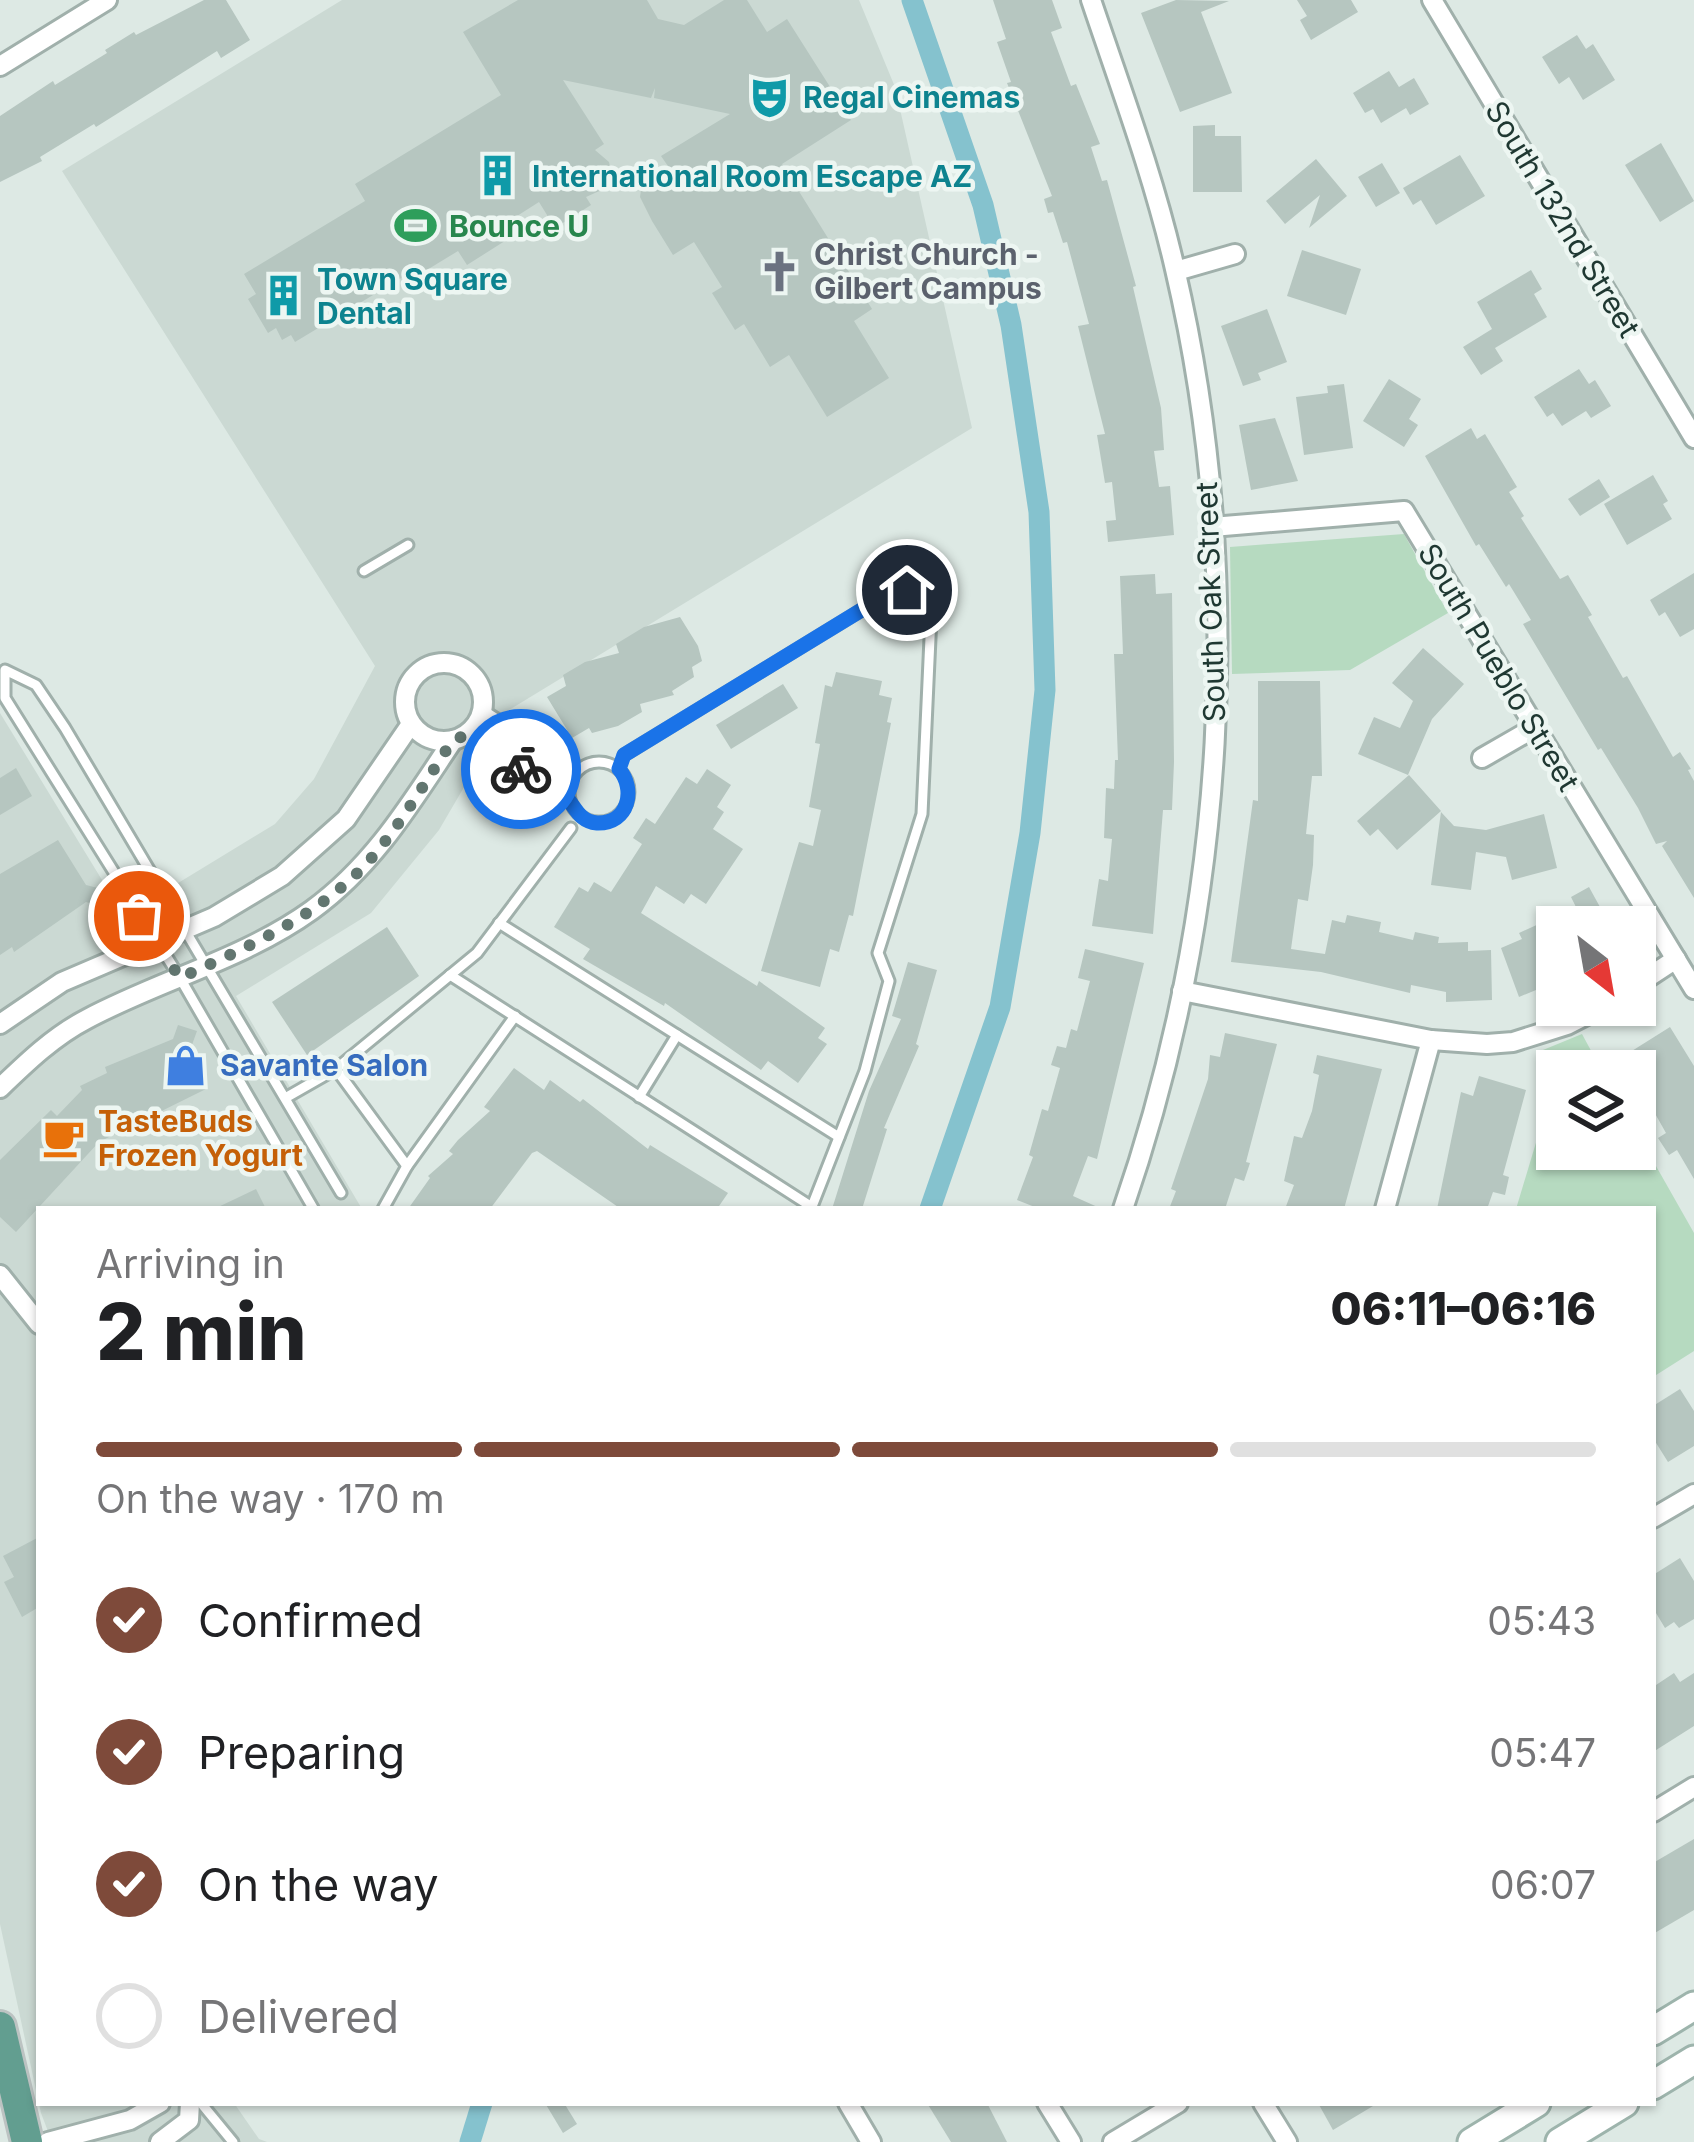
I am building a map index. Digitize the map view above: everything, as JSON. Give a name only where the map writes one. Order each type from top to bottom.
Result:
[{"type":"main road","points":[[1656,2029],[1694,2006]]},
{"type":"main road","points":[[0,2027],[27,2142]]},
{"type":"main road","points":[[1656,2083],[1694,2060]]},
{"type":"main road","points":[[1472,2142],[1531,2106]]},
{"type":"main road","points":[[1560,2142],[1619,2106]]},
{"type":"street","points":[[0,66],[107,0]]},
{"type":"street","name":"South Oak Street","points":[[1091,0],[1176,271],[1201,406],[1216,622],[1213,781],[1204,878],[1183,991],[1124,1206]]},
{"type":"street","name":"South 132nd Street","points":[[1432,0],[1694,438]]},
{"type":"street","points":[[1176,271],[1235,254]]},
{"type":"street","name":"South Pueblo Street","points":[[1212,527],[1405,511],[1694,989]]},
{"type":"street","points":[[0,1088],[84,1020],[277,932],[346,883],[380,849],[482,710],[482,693],[467,671],[450,664],[432,665],[414,677],[408,688],[406,713],[411,724],[430,739],[459,738]]},
{"type":"street","points":[[0,1024],[62,982],[256,895],[322,843],[375,781],[411,724]]},
{"type":"street","points":[[1483,758],[1536,728]]},
{"type":"street","points":[[1656,972],[1676,959]]},
{"type":"street","points":[[1183,991],[1431,1040],[1513,1042],[1564,1026]]},
{"type":"street","points":[[1386,1206],[1431,1040]]},
{"type":"street","points":[[2,1280],[36,1320]]},
{"type":"street","points":[[1656,1516],[1694,1494]]},
{"type":"street","points":[[1656,1810],[1694,1787]]},
{"type":"street","points":[[48,2142],[130,2120],[155,2106]]},
{"type":"street","points":[[160,2142],[189,2120],[190,2106]]},
{"type":"street","points":[[850,2106],[871,2142]]},
{"type":"street","points":[[1049,2106],[1071,2142]]},
{"type":"street","points":[[1113,2142],[1173,2106]]},
{"type":"street","points":[[1265,2106],[1287,2142]]},
{"type":"lane","points":[[364,572],[408,544]]},
{"type":"lane","points":[[614,766],[624,755],[891,592],[907,590],[925,599],[932,616],[922,814],[878,953],[889,981],[865,1071],[812,1206]]},
{"type":"lane","points":[[312,1206],[180,978],[5,698],[5,670],[36,685],[341,1193]]},
{"type":"lane","points":[[482,710],[577,771]]},
{"type":"lane","points":[[459,738],[567,796],[579,816],[603,823],[626,806],[629,786],[614,766],[590,763],[577,771],[567,796]]},
{"type":"lane","points":[[287,1097],[336,1069],[477,953],[579,816]]},
{"type":"lane","points":[[500,923],[839,1137]]},
{"type":"lane","points":[[450,975],[808,1206]]},
{"type":"lane","points":[[385,1206],[407,1166],[514,1016]]},
{"type":"lane","points":[[639,1096],[676,1035]]},
{"type":"lane","points":[[336,1069],[407,1166]]},
{"type":"lane","points":[[203,2106],[232,2142]]},
{"type":"shaded area","points":[[342,0],[859,0],[895,87],[972,428],[509,710],[439,830],[371,913],[236,996],[360,1206],[36,1206],[36,2090],[0,1924],[0,713],[124,916],[275,824],[314,779],[375,666],[62,171]]},
{"type":"shaded area","points":[[39,2106],[236,2106],[259,2139],[267,2142],[52,2142]]},
{"type":"green space","points":[[1404,534],[1448,613],[1350,670],[1232,674],[1230,547]]},
{"type":"green space","points":[[1582,1034],[1591,1050],[1543,1050]]},
{"type":"green space","points":[[1536,1143],[1536,1170],[1656,1170],[1656,1166],[1694,1233],[1694,1351],[1656,1375],[1656,1206],[1517,1206]]},
{"type":"building","points":[[204,0],[226,0],[250,40],[221,58],[217,51],[40,157],[42,161],[0,182],[0,116],[134,32]]},
{"type":"building","points":[[518,0],[647,0],[658,19],[684,25],[724,0],[747,0],[767,32],[787,19],[851,120],[782,164],[872,309],[854,321],[889,378],[827,417],[789,355],[770,367],[744,324],[735,330],[712,293],[722,287],[694,242],[673,255],[652,221],[640,197],[642,183],[670,169],[661,156],[730,114],[654,98],[655,88],[651,98],[563,80],[604,144],[595,150],[609,162],[612,176],[606,188],[586,197],[591,205],[555,228],[539,202],[500,227],[508,239],[467,265],[458,251],[417,276],[413,271],[295,342],[291,335],[282,340],[276,328],[268,333],[248,299],[256,294],[244,274],[365,201],[355,184],[501,95],[463,32]]},
{"type":"building","points":[[993,0],[1052,0],[1062,28],[1051,32],[1100,144],[1091,147],[1102,181],[1107,180],[1136,286],[1161,408],[1164,450],[1154,451],[1159,487],[1170,486],[1174,535],[1108,542],[1106,521],[1116,520],[1112,482],[1105,483],[1097,435],[1105,434],[1078,326],[1089,324],[1067,242],[1063,243],[1053,212],[1048,213],[1044,199],[1052,196],[1007,83],[1011,82],[997,42],[1006,39]]},
{"type":"building","points":[[1176,0],[1229,1],[1201,12],[1232,93],[1180,112],[1141,13]]},
{"type":"building","points":[[1297,0],[1351,0],[1358,12],[1311,40],[1300,20],[1307,16]]},
{"type":"building","points":[[1577,35],[1586,49],[1593,44],[1615,80],[1583,100],[1569,77],[1559,84],[1542,57]]},
{"type":"building","points":[[1389,71],[1399,87],[1414,78],[1429,104],[1410,115],[1406,108],[1381,123],[1373,109],[1365,113],[1353,93]]},
{"type":"building","points":[[1215,125],[1215,136],[1241,136],[1242,192],[1193,192],[1193,126]]},
{"type":"building","points":[[1661,143],[1694,201],[1660,222],[1625,165]]},
{"type":"building","points":[[1460,155],[1485,196],[1436,225],[1421,200],[1413,205],[1403,188]]},
{"type":"building","points":[[1316,159],[1347,196],[1309,228],[1320,195],[1285,224],[1266,201]]},
{"type":"building","points":[[1382,163],[1400,193],[1376,207],[1358,177]]},
{"type":"building","points":[[1302,250],[1361,269],[1346,315],[1287,296]]},
{"type":"building","points":[[1531,270],[1542,289],[1534,294],[1547,317],[1495,348],[1503,361],[1481,375],[1463,347],[1492,329],[1477,302]]},
{"type":"building","points":[[1267,309],[1287,362],[1258,373],[1261,380],[1243,386],[1221,326]]},
{"type":"building","points":[[1579,369],[1589,384],[1595,380],[1611,406],[1591,418],[1586,411],[1562,426],[1553,413],[1547,417],[1534,397]]},
{"type":"building","points":[[1389,379],[1421,399],[1409,419],[1418,425],[1404,447],[1363,421]]},
{"type":"building","points":[[1344,384],[1353,448],[1304,455],[1296,397],[1328,393],[1327,386]]},
{"type":"building","points":[[1275,418],[1298,481],[1251,490],[1239,425]]},
{"type":"building","points":[[1471,428],[1477,439],[1485,434],[1517,487],[1509,492],[1521,518],[1560,579],[1568,575],[1623,678],[1627,676],[1673,757],[1680,752],[1691,769],[1694,898],[1662,846],[1667,841],[1656,844],[1523,624],[1531,620],[1509,584],[1506,587],[1479,544],[1476,546],[1425,456]]},
{"type":"building","points":[[1653,475],[1672,519],[1627,545],[1604,504]]},
{"type":"building","points":[[1599,479],[1610,497],[1580,516],[1568,499]]},
{"type":"building","points":[[1694,573],[1694,629],[1680,637],[1665,612],[1659,616],[1650,600]]},
{"type":"building","points":[[1155,574],[1156,594],[1172,593],[1174,762],[1172,810],[1163,810],[1153,934],[1092,926],[1099,879],[1108,881],[1112,839],[1104,838],[1106,788],[1114,789],[1118,760],[1114,654],[1123,654],[1120,576]]},
{"type":"building","points":[[680,617],[702,661],[692,667],[694,677],[672,691],[674,695],[640,704],[642,712],[618,726],[592,733],[589,728],[572,738],[547,697],[566,686],[563,675],[585,662],[619,653],[616,644],[644,627]]},
{"type":"building","points":[[1423,648],[1464,684],[1432,719],[1408,775],[1358,754],[1374,717],[1400,728],[1413,701],[1392,683]]},
{"type":"building","points":[[836,672],[882,681],[879,695],[892,698],[887,722],[891,723],[853,916],[849,915],[839,952],[830,949],[820,987],[761,971],[799,842],[813,846],[821,810],[809,807],[820,744],[815,743],[825,685],[832,687]]},
{"type":"building","points":[[1258,681],[1320,681],[1322,776],[1312,776],[1306,834],[1314,835],[1313,865],[1308,901],[1298,899],[1291,949],[1325,954],[1332,920],[1345,923],[1347,915],[1381,922],[1379,932],[1413,940],[1415,932],[1439,937],[1438,943],[1468,942],[1468,951],[1491,950],[1492,1000],[1446,1002],[1446,992],[1411,985],[1410,993],[1321,972],[1231,962],[1253,800],[1258,801]]},
{"type":"building","points":[[783,684],[798,708],[731,749],[716,725]]},
{"type":"building","points":[[16,768],[32,796],[0,815],[0,778]]},
{"type":"building","points":[[707,769],[731,785],[717,807],[724,812],[713,829],[743,849],[706,904],[691,894],[684,904],[656,886],[641,913],[757,986],[759,981],[825,1028],[818,1038],[827,1044],[798,1083],[768,1061],[761,1070],[665,1003],[583,959],[590,949],[554,927],[579,887],[588,892],[594,882],[611,892],[642,844],[633,838],[646,818],[655,824],[686,777],[697,784]]},
{"type":"building","points":[[1409,775],[1441,811],[1397,850],[1378,829],[1370,836],[1357,821]]},
{"type":"building","points":[[1441,812],[1454,826],[1486,830],[1544,814],[1557,868],[1512,880],[1506,857],[1476,852],[1471,890],[1431,885]]},
{"type":"building","points":[[58,840],[86,885],[106,890],[101,906],[86,902],[14,952],[12,947],[0,955],[0,874]]},
{"type":"building","points":[[1589,887],[1599,906],[1576,906],[1571,897]]},
{"type":"building","points":[[1536,925],[1536,990],[1519,997],[1501,948],[1522,939],[1519,933]]},
{"type":"building","points":[[387,927],[419,976],[307,1055],[272,1002]]},
{"type":"building","points":[[1085,949],[1144,963],[1097,1159],[1088,1156],[1073,1196],[1095,1206],[1032,1206],[1017,1200],[1033,1157],[1029,1155],[1042,1109],[1048,1111],[1060,1068],[1051,1065],[1057,1046],[1066,1048],[1071,1029],[1077,1031],[1090,981],[1078,978]]},
{"type":"building","points":[[908,962],[937,970],[919,1046],[884,1128],[863,1206],[833,1206],[869,1091],[901,1019],[892,1016]]},
{"type":"building","points":[[178,1025],[197,1031],[189,1053],[206,1089],[99,1142],[16,1232],[0,1217],[0,1160],[51,1110],[57,1116],[82,1090],[80,1086],[107,1073],[105,1067],[173,1039]]},
{"type":"building","points":[[1670,1027],[1694,1066],[1694,1179],[1677,1150],[1669,1155],[1658,1138],[1666,1133],[1656,1115],[1656,1050],[1633,1050]]},
{"type":"building","points":[[1225,1033],[1277,1044],[1244,1181],[1235,1178],[1226,1206],[1170,1206],[1176,1191],[1171,1189],[1208,1079],[1210,1055],[1220,1057]]},
{"type":"building","points":[[1317,1055],[1382,1069],[1345,1206],[1286,1206],[1294,1185],[1284,1181],[1294,1136],[1302,1138],[1312,1111],[1319,1075],[1313,1073]]},
{"type":"building","points":[[514,1068],[544,1090],[550,1080],[648,1149],[650,1145],[728,1193],[719,1206],[617,1206],[537,1151],[492,1206],[410,1206],[428,1176],[453,1154],[449,1151],[458,1140],[490,1111],[484,1107]]},
{"type":"building","points":[[1479,1076],[1526,1090],[1503,1175],[1509,1177],[1505,1195],[1493,1192],[1488,1206],[1438,1206],[1461,1092],[1473,1096]]},
{"type":"building","points":[[256,1189],[264,1206],[220,1206]]},
{"type":"building","points":[[1680,1389],[1694,1411],[1694,1446],[1668,1462],[1656,1443],[1656,1404]]},
{"type":"building","points":[[36,1539],[36,1609],[22,1617],[4,1582],[14,1577],[3,1556]]},
{"type":"building","points":[[1680,1558],[1694,1581],[1694,1619],[1679,1628],[1674,1622],[1665,1628],[1656,1613],[1656,1573]]},
{"type":"building","points":[[1674,1673],[1680,1682],[1694,1673],[1694,1726],[1656,1750],[1656,1685]]},
{"type":"building","points":[[1694,1839],[1694,1910],[1656,1932],[1656,1861]]},
{"type":"building","points":[[547,2106],[566,2106],[577,2124],[563,2133]]},
{"type":"building","points":[[929,2106],[989,2106],[1007,2142],[951,2142]]},
{"type":"building","points":[[1320,2106],[1373,2106],[1333,2130]]},
{"type":"waterway","points":[[912,0],[983,205],[1011,325],[1039,512],[1045,690],[1030,833],[1000,1007],[931,1206]]},
{"type":"waterway","points":[[470,2142],[481,2106]]},
{"type":"way so far","points":[[139,916],[180,978],[277,932],[346,883],[380,849],[453,740],[464,736],[521,769]]},
{"type":"place","name":"Regal Cinemas","points":[[769,97]]},
{"type":"place","name":"International Room Escape AZ","points":[[498,176]]},
{"type":"place","name":"Bounce U","points":[[415,226]]},
{"type":"place","name":"Christ Church - Gilbert Campus","points":[[780,271]]},
{"type":"place","name":"Town Square Dental","points":[[283,296]]},
{"type":"place","name":"Savante Salon","points":[[186,1065]]},
{"type":"place","name":"TasteBuds Frozen Yogurt","points":[[64,1138]]},
{"type":"route","points":[[521,769],[567,796],[583,819],[612,820],[629,796],[619,769],[624,755],[891,592],[907,590]]}]
